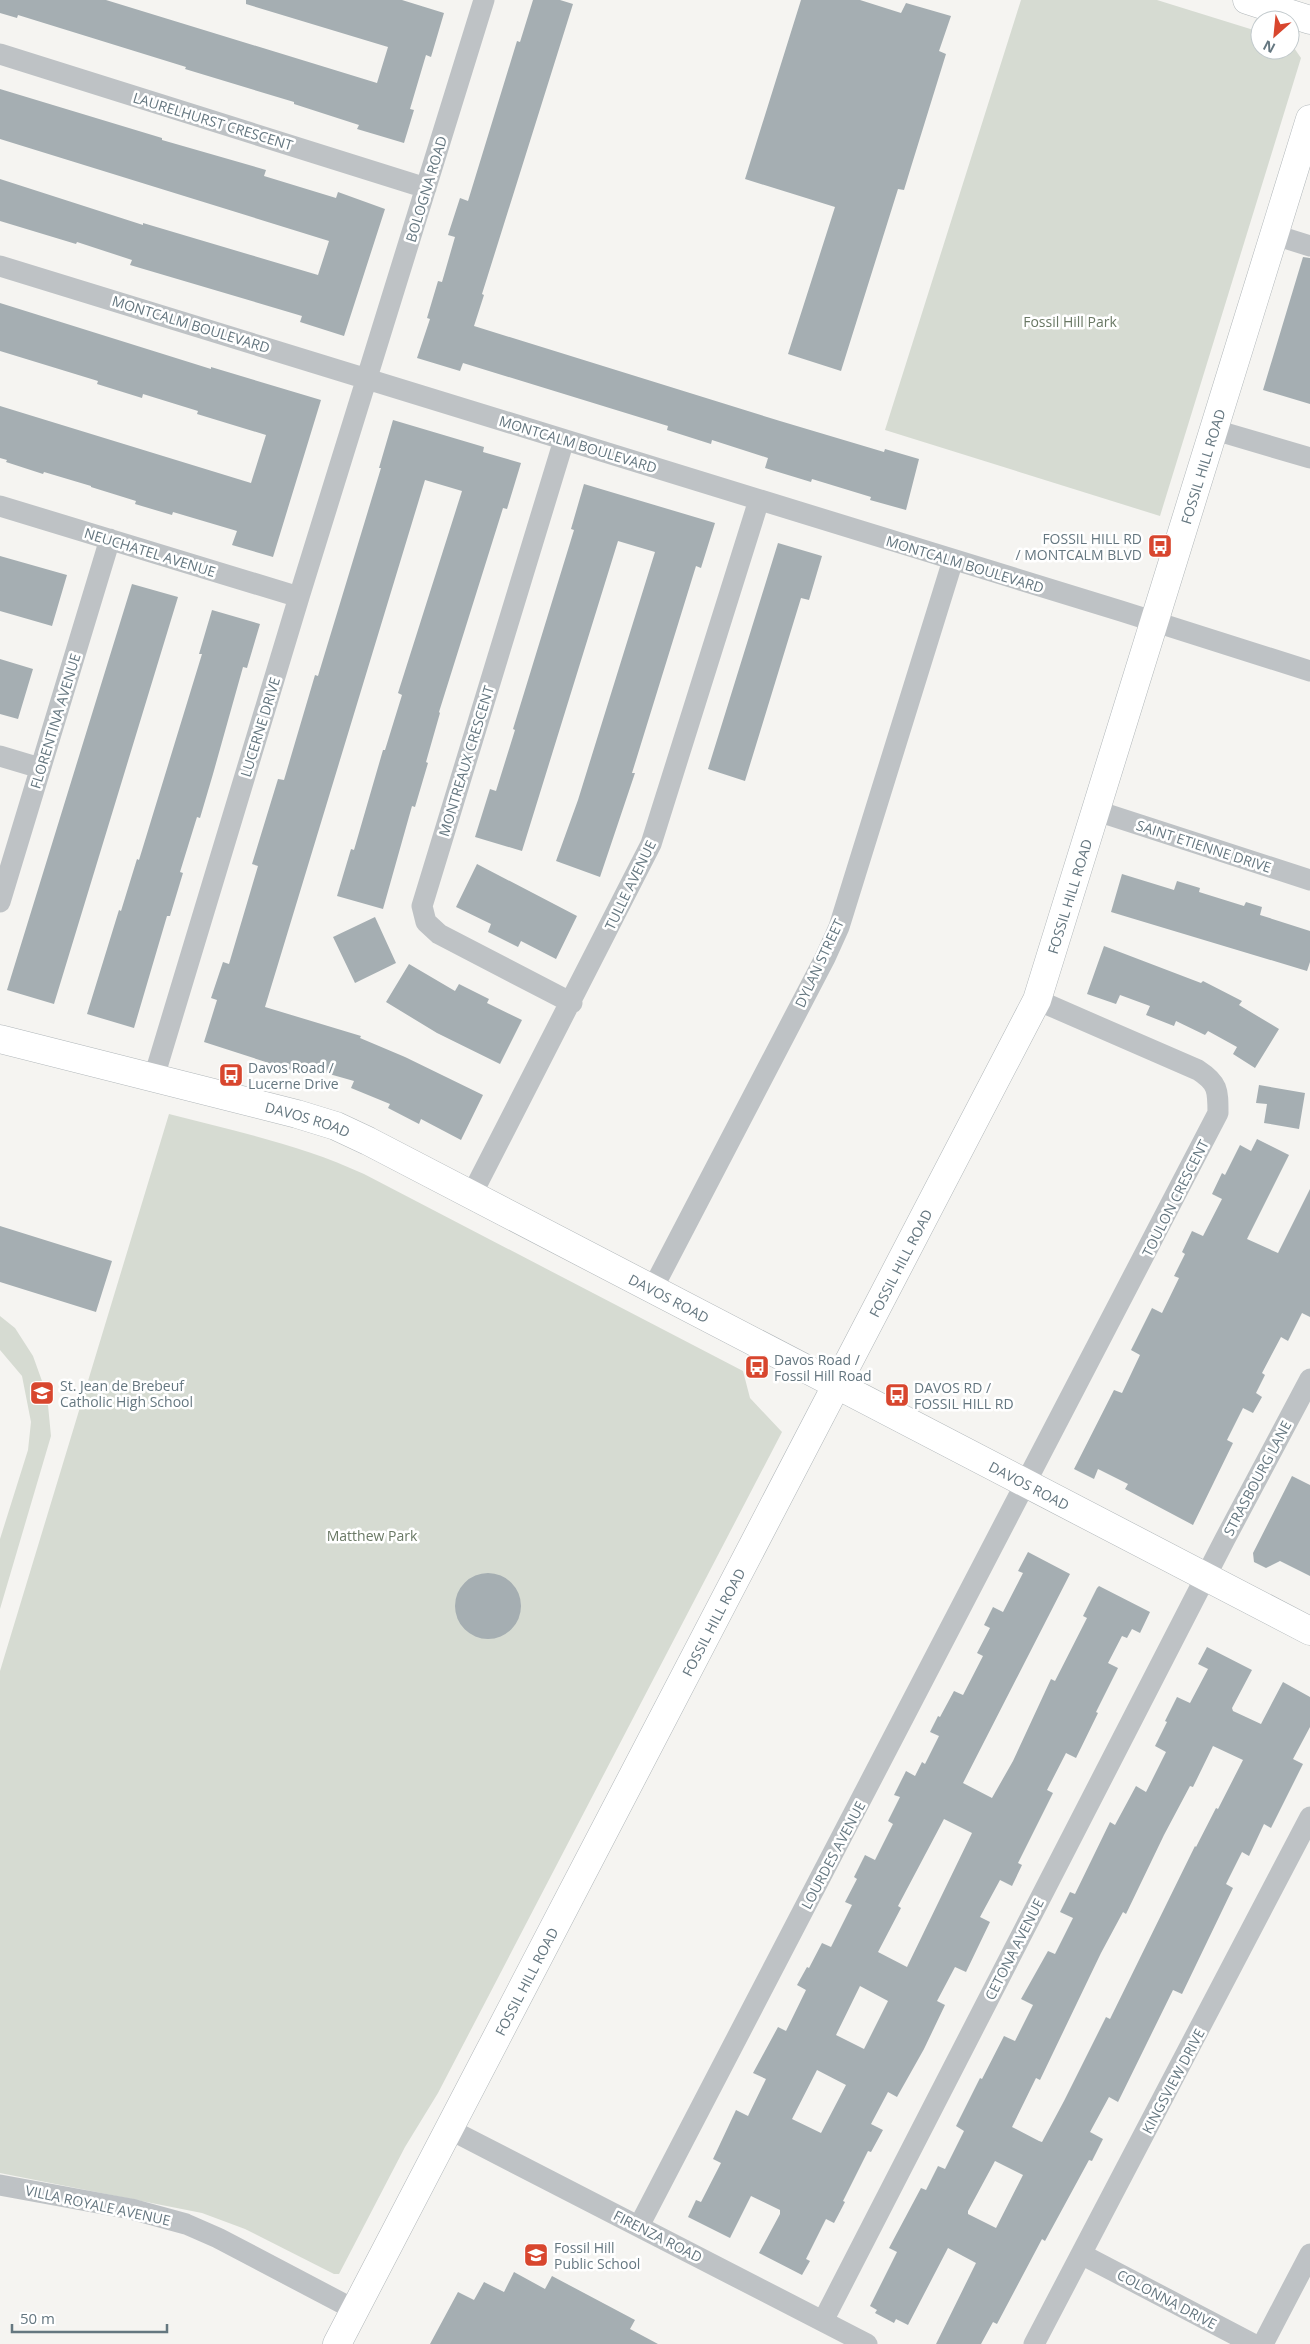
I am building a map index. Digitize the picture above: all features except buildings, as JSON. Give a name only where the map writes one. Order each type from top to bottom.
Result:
[{"type":"street","name":"BOLOGNA ROAD","points":[[368,378],[484,0]]},
{"type":"street","points":[[1247,0],[1310,20]]},
{"type":"street","name":"LAURELHURST CRESCENT","points":[[0,54],[426,188]]},
{"type":"street","name":"FOSSIL HILL ROAD","points":[[338,2344],[1038,1000],[1098,811],[1310,119]]},
{"type":"street","points":[[1275,235],[1310,246]]},
{"type":"street","name":"MONTCALM BOULEVARD","points":[[0,266],[368,378],[1310,671]]},
{"type":"street","name":"LUCERNE DRIVE","points":[[154,1077],[299,597],[368,378]]},
{"type":"street","points":[[1215,430],[1310,458]]},
{"type":"street","name":"MONTREAUX CRESCENT","points":[[564,440],[422,906],[426,922],[439,934],[572,1003]]},
{"type":"street","name":"TULLE AVENUE","points":[[472,1194],[572,1003],[652,844],[759,500]]},
{"type":"street","name":"NEUCHATEL AVENUE","points":[[0,506],[299,597]]},
{"type":"street","name":"FLORENTINA AVENUE","points":[[0,902],[110,539]]},
{"type":"street","name":"DYLAN STREET","points":[[653,1288],[825,958],[839,927],[953,560]]},
{"type":"street","points":[[0,756],[40,768]]},
{"type":"street","name":"SAINT ETIENNE DRIVE","points":[[1098,811],[1310,880]]},
{"type":"street","name":"TOULON CRESCENT","points":[[1026,1484],[1218,1113],[1218,1091],[1211,1078],[1198,1070],[1038,1000]]},
{"type":"street","name":"DAVOS ROAD","points":[[0,1039],[154,1077],[336,1126],[472,1194],[1310,1631]]},
{"type":"street","name":"STRASBOURG LANE","points":[[1205,1577],[1310,1379]]},
{"type":"street","name":"LOURDES AVENUE","points":[[640,2226],[1026,1484]]},
{"type":"street","name":"CETONA AVENUE","points":[[823,2320],[1205,1577]]},
{"type":"street","name":"KINGSVIEW DRIVE","points":[[1034,2344],[1310,1817]]},
{"type":"street","name":"FIRENZA ROAD","points":[[449,2130],[640,2226],[867,2344]]},
{"type":"street","name":"VILLA ROYALE AVENUE","points":[[0,2185],[132,2209],[186,2224],[218,2238],[355,2310]]},
{"type":"street","name":"COLONNA DRIVE","points":[[1081,2254],[1254,2344]]},
{"type":"street","points":[[1263,2344],[1310,2254]]},
{"type":"green space","name":"Fossil Hill Park","points":[[1021,0],[1157,0],[1250,29],[1250,60],[1300,60],[1300,57],[1301,58],[1160,516],[885,430]]},
{"type":"green space","name":"Matthew Park","points":[[169,1114],[292,1147],[364,1174],[743,1371],[750,1398],[782,1432],[438,2093],[405,2147],[339,2274],[334,2274],[245,2229],[202,2213],[0,2173],[0,1671]]},
{"type":"green space","points":[[0,1316],[15,1328],[33,1356],[47,1395],[51,1436],[0,1609],[0,1539],[28,1450],[31,1422],[22,1376],[0,1350]]},
{"type":"place","name":"FOSSIL HILL RD / MONTCALM BLVD","points":[[1160,546]]},
{"type":"place","name":"Davos Road / Lucerne Drive","points":[[231,1075]]},
{"type":"place","name":"Davos Road / Fossil Hill Road","points":[[757,1367]]},
{"type":"place","name":"St. Jean de Brebeuf Catholic High School","points":[[42,1393]]},
{"type":"place","name":"DAVOS RD / FOSSIL HILL RD","points":[[897,1395]]},
{"type":"place","name":"Fossil Hill Public School","points":[[536,2255]]}]
